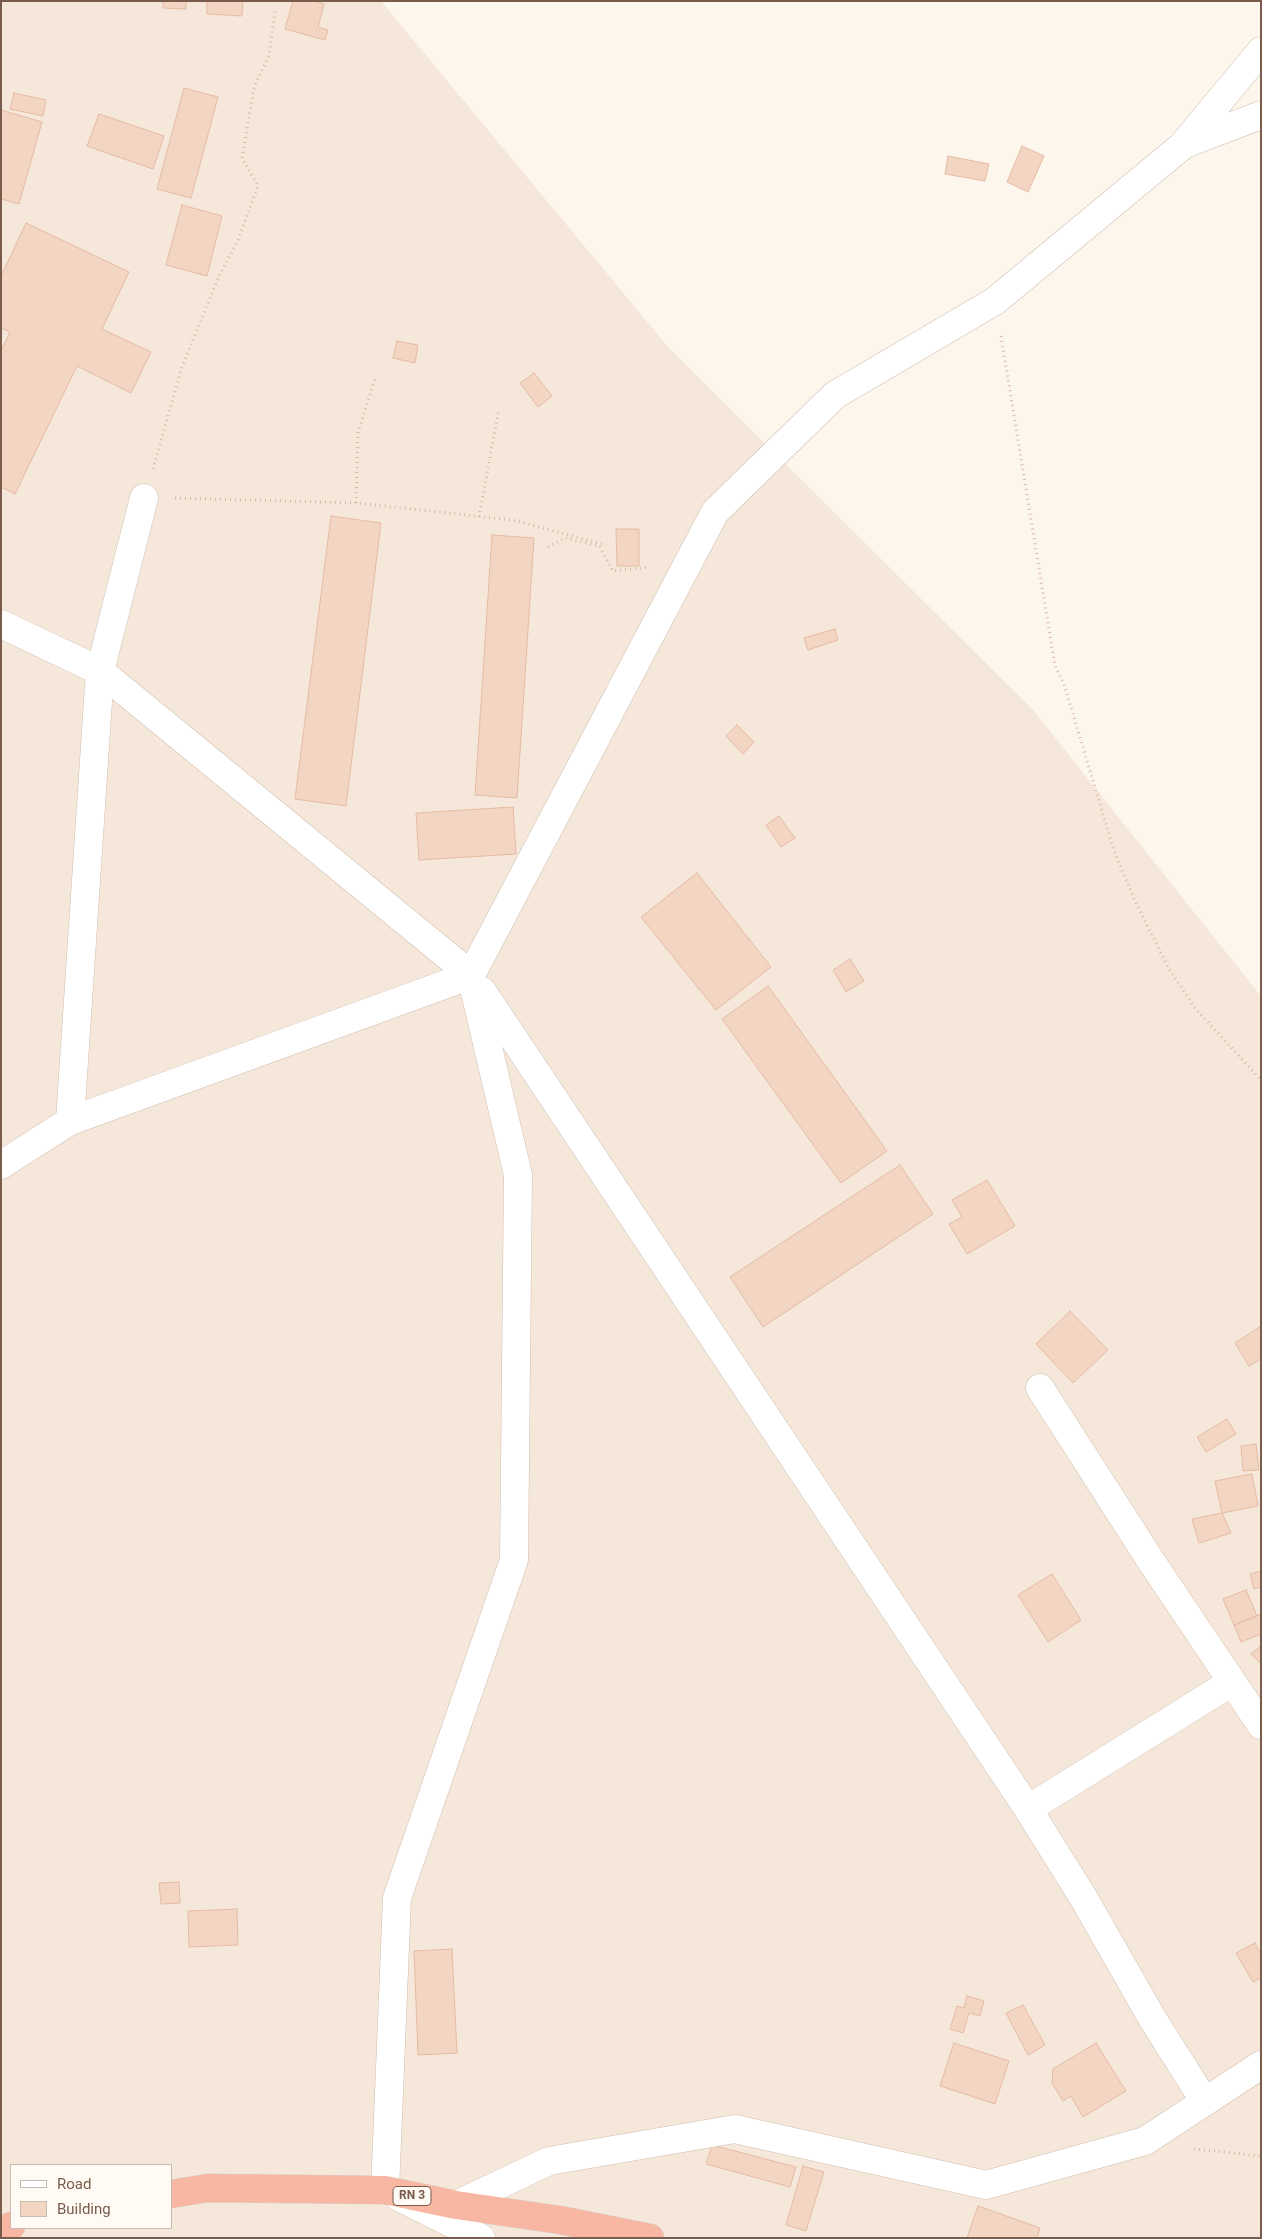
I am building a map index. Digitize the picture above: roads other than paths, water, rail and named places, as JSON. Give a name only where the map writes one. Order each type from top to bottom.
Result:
[{"type":"highway","name":"RN 3","points":[[172,2194],[208,2188],[385,2190],[456,2205],[560,2220],[650,2238]]},
{"type":"street","points":[[481,2238],[385,2190],[397,1898],[514,1560],[518,1175],[471,975],[715,512],[835,395],[995,301],[1182,146],[1261,51]]},
{"type":"street","points":[[1182,146],[1261,115]]},
{"type":"street","points":[[70,1121],[100,671],[144,498]]},
{"type":"street","points":[[1,624],[100,671],[471,975],[1028,1809],[1083,1897],[1152,2018],[1206,2102]]},
{"type":"street","points":[[1,1165],[70,1121],[471,975]]},
{"type":"street","points":[[1040,1388],[1151,1561],[1261,1725]]},
{"type":"street","points":[[1028,1809],[1232,1682]]},
{"type":"street","points":[[456,2205],[549,2161],[735,2129],[986,2185],[1145,2141],[1261,2065]]}]
